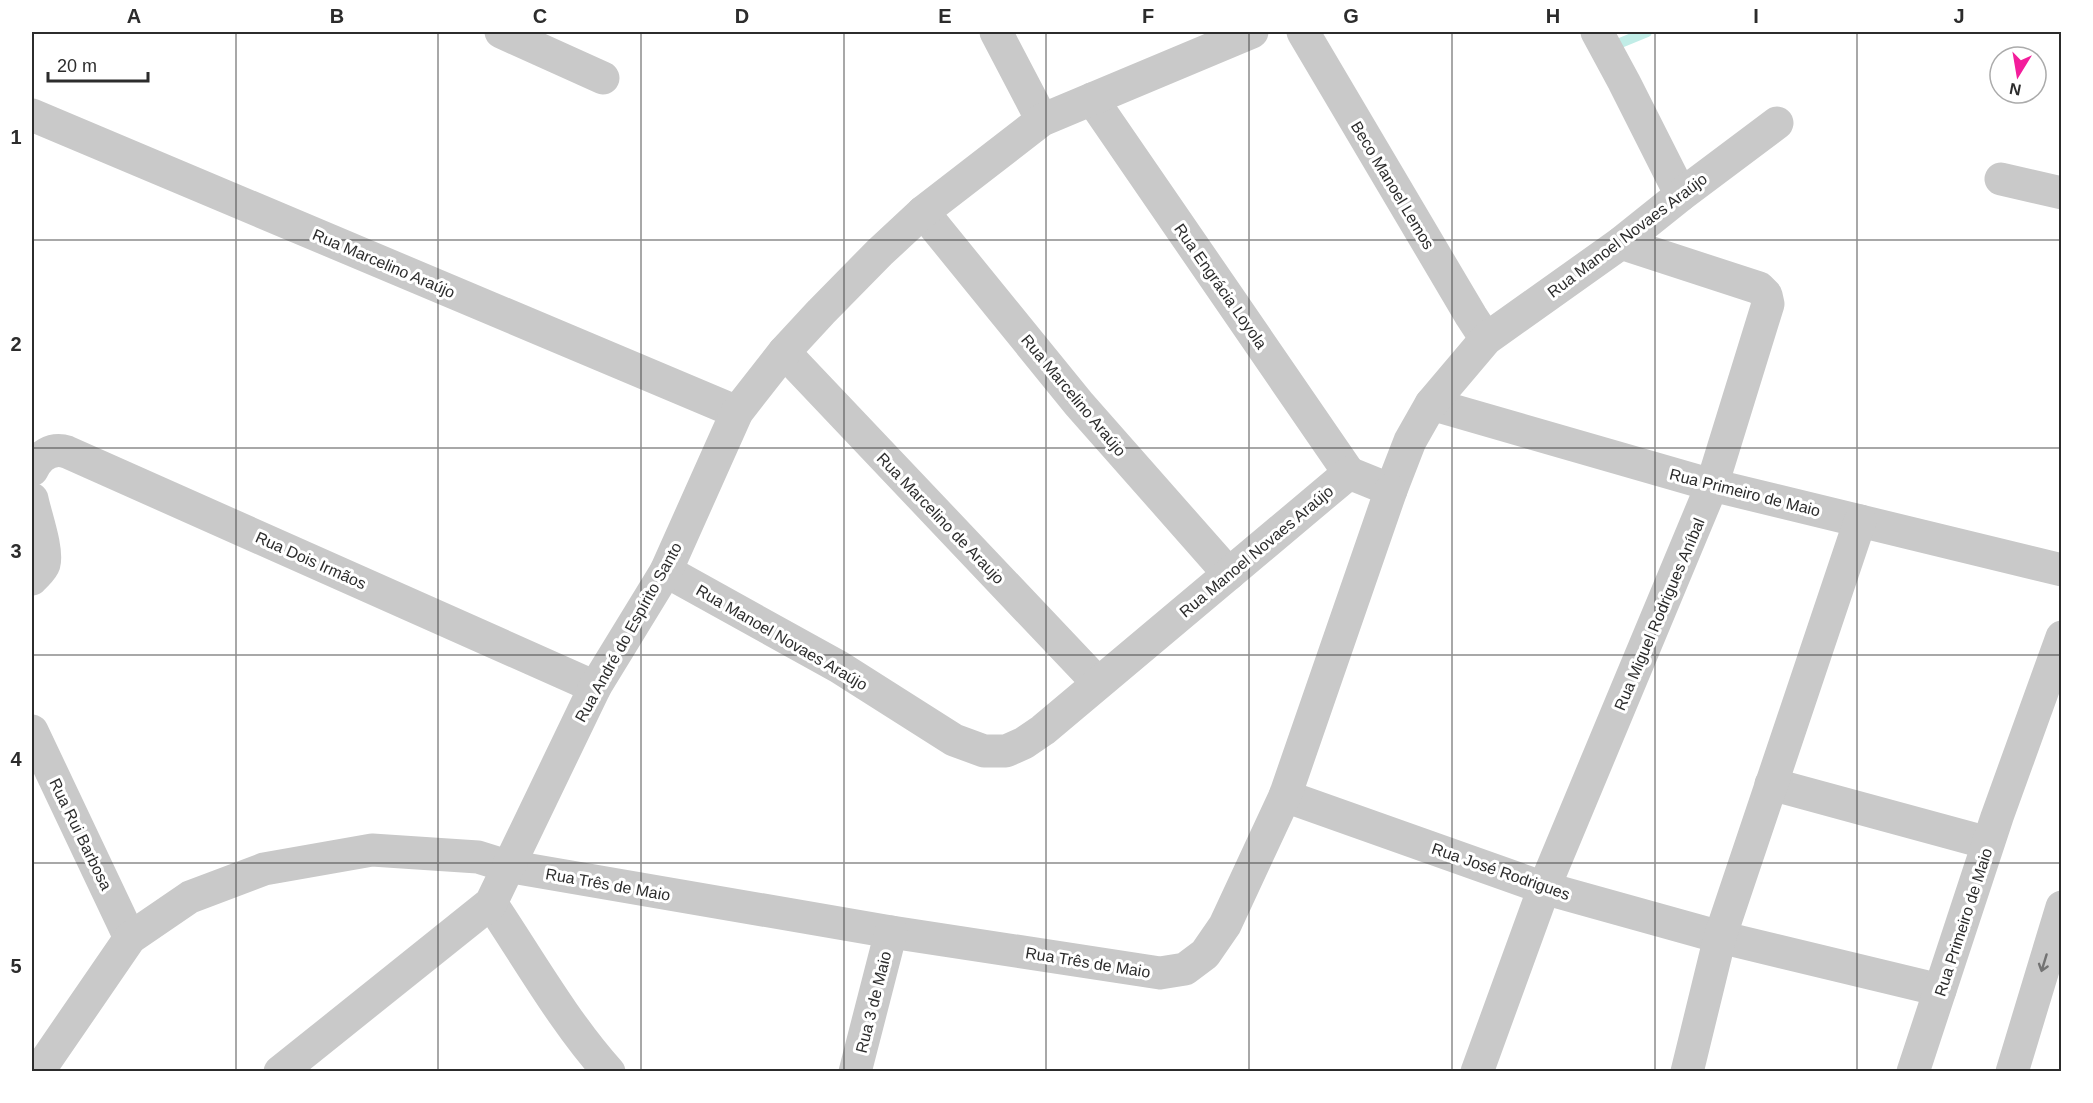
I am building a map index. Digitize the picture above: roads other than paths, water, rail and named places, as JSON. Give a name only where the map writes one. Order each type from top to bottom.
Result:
[{"type":"street","points":[[501,32],[603,78]]},
{"type":"street","points":[[996,32],[1042,120]]},
{"type":"street","name":"Rua André do Espírito Santo","points":[[280,1071],[491,903],[595,687],[666,571],[736,412],[784,352],[880,252],[923,212],[1042,120],[1252,32]]},
{"type":"street","name":"Beco Manoel Lemos","points":[[1303,32],[1486,339]]},
{"type":"street","points":[[1597,32],[1680,195]]},
{"type":"street","name":"Rua Engrácia Loyola","points":[[1092,99],[1349,473]]},
{"type":"street","name":"Rua Marcelino Araújo","points":[[32,115],[736,412]]},
{"type":"street","name":"Rua Manoel Novaes Araújo","points":[[666,571],[839,667],[954,740],[984,751],[1006,751],[1024,743],[1349,473],[1391,490],[1410,441],[1431,404],[1486,339],[1622,243],[1680,195],[1777,123]]},
{"type":"street","points":[[2001,179],[2061,193]]},
{"type":"street","name":"Rua Marcelino Araújo","points":[[923,212],[1079,404],[1229,574]]},
{"type":"street","name":"Rua Miguel Rodrigues Aníbal","points":[[1478,1071],[1544,888],[1713,486],[1768,304],[1766,295],[1760,288],[1622,243]]},
{"type":"street","name":"Rua Marcelino de Araujo","points":[[784,352],[1098,683]]},
{"type":"street","name":"Rua Primeiro de Maio","points":[[1431,404],[1713,486],[2061,570]]},
{"type":"street","name":"Rua Dois Irmãos","points":[[32,470],[35,462],[52,451],[59,449],[68,452],[595,687]]},
{"type":"street","name":"Rua Três de Maio","points":[[130,938],[190,897],[264,869],[372,850],[478,857],[507,867],[891,932],[1160,973],[1185,969],[1205,954],[1225,925],[1285,796],[1391,490]]},
{"type":"street","points":[[32,499],[44,552],[44,563],[32,579]]},
{"type":"street","points":[[1687,1071],[1720,937],[1860,522]]},
{"type":"street","name":"Rua Primeiro de Maio","points":[[1913,1071],[1988,843],[2061,637]]},
{"type":"street","name":"Rua Rui Barbosa","points":[[32,730],[130,938]]},
{"type":"street","points":[[1771,784],[1988,843]]},
{"type":"street","name":"Rua José Rodrigues","points":[[1285,796],[1544,888],[1720,937],[1940,990]]},
{"type":"street","points":[[491,903],[560,1007],[609,1071]]},
{"type":"street","points":[[2012,1071],[2061,908]]},
{"type":"street","name":"Rua 3 de Maio","points":[[855,1071],[891,932]]},
{"type":"street","points":[[38,1071],[130,938]]},
{"type":"waterway","points":[[1608,48],[1647,32]]}]
